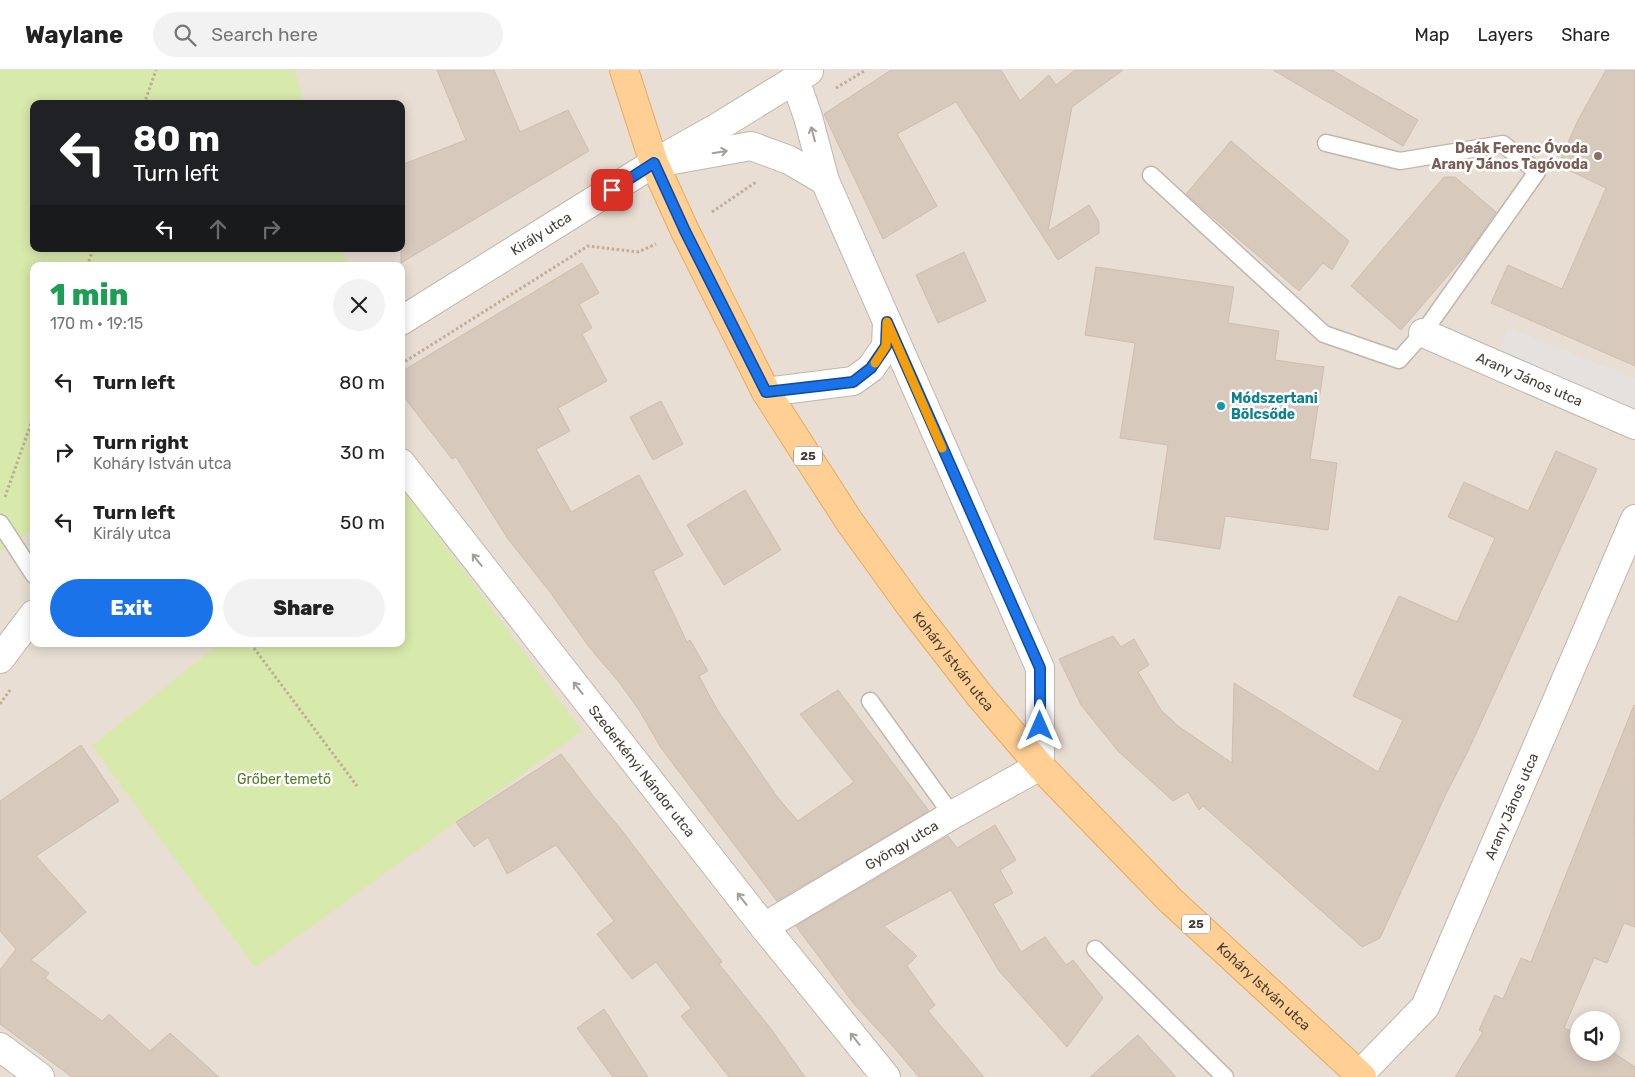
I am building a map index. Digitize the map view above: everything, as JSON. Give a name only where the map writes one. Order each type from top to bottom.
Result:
[{"type":"main road","name":"25","points":[[624,70],[654,163]]},
{"type":"main road","name":"Koháry István utca","points":[[654,163],[685,231],[766,392],[849,521],[911,607],[980,696],[1040,766],[1170,900],[1361,1076]]},
{"type":"street","name":"Király utca","points":[[405,319],[654,163],[803,75]]},
{"type":"street","points":[[803,75],[808,117],[826,181],[1040,668],[1040,766]]},
{"type":"street","points":[[654,163],[752,146],[789,160],[826,181]]},
{"type":"street","points":[[766,392],[853,382],[871,368],[886,346],[887,322]]},
{"type":"street","name":"Arany János utca","points":[[1423,333],[1635,425]]},
{"type":"street","name":"Szederkényi Nándor utca","points":[[405,468],[764,927],[886,1077]]},
{"type":"street","name":"Arany János utca","points":[[1361,1076],[1425,1007],[1635,519]]},
{"type":"street","points":[[0,659],[30,619]]},
{"type":"street","name":"Gyöngy utca","points":[[764,927],[1040,766]]},
{"type":"street","points":[[0,1047],[40,1077]]},
{"type":"lane","points":[[1151,175],[1324,334],[1399,360],[1423,333],[1537,172],[1504,144],[1400,160],[1326,143]]},
{"type":"lane","points":[[0,523],[30,569]]},
{"type":"lane","points":[[870,701],[952,816]]},
{"type":"lane","points":[[1095,949],[1225,1077]]},
{"type":"path","points":[[145,100],[156,70]]},
{"type":"path","points":[[808,117],[815,101],[866,70]]},
{"type":"path","points":[[405,361],[588,246],[638,252],[685,231],[789,160]]},
{"type":"path","points":[[3,502],[30,426]]},
{"type":"path","points":[[253,647],[357,786]]},
{"type":"shaded area","points":[[0,70],[1635,70],[1635,1077],[0,1077]]},
{"type":"shaded area","points":[[1509,328],[1635,379],[1635,415],[1493,363]]},
{"type":"green space","points":[[0,70],[295,70],[303,100],[30,100],[30,252],[344,252],[346,262],[30,262],[30,532],[0,552]]},
{"type":"green space","name":"Grőber temető","points":[[407,494],[582,731],[255,967],[92,746],[215,647],[405,647],[405,495]]},
{"type":"building","points":[[437,70],[494,70],[520,132],[568,110],[589,151],[401,262],[401,252],[405,252],[405,163],[466,140]]},
{"type":"building","points":[[891,70],[1001,70],[1020,101],[1049,75],[1056,85],[1075,70],[1123,70],[1072,107],[1048,231],[1089,205],[1099,222],[1099,233],[1058,260],[956,102],[897,134],[937,206],[883,239],[824,114]]},
{"type":"building","points":[[1273,70],[1332,70],[1418,120],[1403,146]]},
{"type":"building","points":[[1606,70],[1635,70],[1635,366],[1491,303],[1508,265],[1562,289],[1606,188],[1558,165],[1578,120]]},
{"type":"building","points":[[1231,141],[1349,241],[1332,270],[1323,263],[1299,291],[1186,194]]},
{"type":"building","points":[[1444,177],[1455,177],[1496,212],[1469,251],[1401,330],[1351,286]]},
{"type":"building","points":[[964,252],[986,301],[938,323],[916,275]]},
{"type":"building","points":[[582,263],[599,293],[579,304],[592,328],[582,334],[607,381],[558,408],[570,431],[536,449],[571,512],[639,475],[683,555],[653,571],[687,642],[690,640],[708,671],[699,676],[718,711],[778,798],[798,821],[854,782],[800,714],[838,690],[929,811],[777,901],[661,748],[639,710],[619,682],[589,647],[550,592],[508,539],[456,457],[452,459],[405,398],[405,370]]},
{"type":"building","name":"Módszertani Bölcsőde","points":[[1096,267],[1234,287],[1228,323],[1279,331],[1275,360],[1324,367],[1310,459],[1337,463],[1328,530],[1225,516],[1220,549],[1154,539],[1168,445],[1120,438],[1135,343],[1085,335]]},
{"type":"building","points":[[661,401],[683,444],[653,460],[630,417]]},
{"type":"building","points":[[1556,451],[1597,469],[1380,938],[1362,947],[1203,806],[1199,810],[1188,792],[1173,801],[1118,751],[1081,705],[1059,659],[1113,636],[1121,647],[1134,639],[1149,665],[1138,672],[1161,710],[1178,726],[1232,763],[1234,683],[1378,772],[1403,720],[1353,696],[1399,596],[1457,622],[1495,538],[1448,517],[1464,482],[1528,511]]},
{"type":"building","points":[[745,490],[781,550],[724,585],[687,525]]},
{"type":"building","points":[[1634,705],[1635,927],[1624,923],[1607,963],[1594,958],[1564,1028],[1570,1030],[1570,1061],[1620,1061],[1620,1057],[1635,1067],[1635,1077],[1455,1077],[1483,1032],[1479,1030],[1495,995],[1503,999],[1521,958],[1531,962]]},
{"type":"building","points":[[81,745],[119,801],[36,856],[86,912],[31,960],[49,973],[45,978],[102,1021],[109,1014],[150,1051],[170,1033],[219,1077],[72,1077],[0,1024],[0,970],[16,949],[0,931],[0,801]]},
{"type":"building","points":[[561,754],[722,962],[719,964],[771,1029],[805,1077],[729,1077],[681,1016],[691,1008],[656,962],[632,979],[597,934],[614,921],[556,845],[507,874],[488,837],[474,847],[456,822]]},
{"type":"building","points":[[995,825],[1016,860],[1000,870],[1013,893],[993,904],[1021,952],[1045,937],[1066,965],[1073,960],[1103,998],[1067,1047],[999,971],[951,890],[884,926],[917,956],[907,966],[935,1005],[928,1011],[984,1077],[919,1077],[854,1004],[796,926],[948,836],[957,848]]},
{"type":"building","points":[[604,1009],[648,1077],[613,1077],[577,1028]]},
{"type":"building","points":[[1138,1035],[1176,1077],[1090,1077]]},
{"type":"slow traffic","points":[[875,363],[886,346],[887,322],[942,448]]},
{"type":"place","name":"Deák Ferenc Óvoda Arany János Tagóvoda","points":[[1598,156]]},
{"type":"place","name":"Módszertani Bölcsőde","points":[[1221,406]]},
{"type":"route","points":[[612,190],[654,163],[685,231],[766,392],[853,382],[871,368],[886,346],[887,322],[1040,668],[1040,726]]}]
